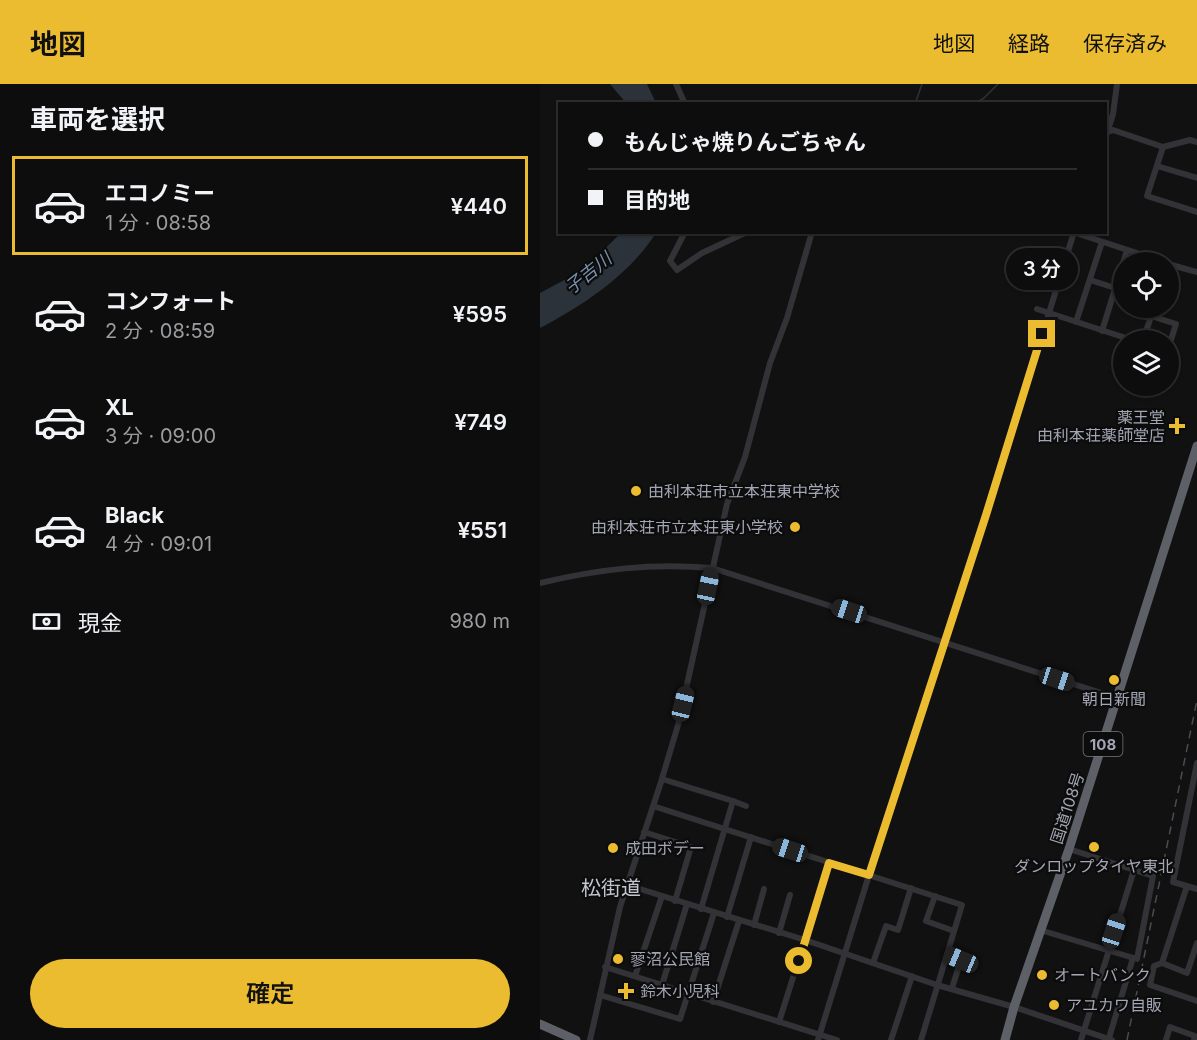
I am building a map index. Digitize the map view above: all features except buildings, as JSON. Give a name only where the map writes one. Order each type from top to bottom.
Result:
[{"type":"highway","name":"国道108号","points":[[1005,1040],[1014,1007],[1069,849],[1197,446]]},
{"type":"highway","points":[[540,1024],[576,1040]]},
{"type":"street","points":[[676,84],[684,102]]},
{"type":"street","points":[[1107,129],[1117,84]]},
{"type":"street","points":[[1107,133],[1113,130],[1163,147],[1190,140],[1197,142]]},
{"type":"street","points":[[1163,147],[1147,196],[1197,212]]},
{"type":"street","points":[[1157,166],[1197,178]]},
{"type":"street","points":[[684,234],[670,261],[677,270],[702,253],[743,234]]},
{"type":"street","points":[[590,1040],[605,966],[627,885],[662,779],[693,662],[727,504],[744,458],[770,363],[787,318],[811,234]]},
{"type":"street","points":[[819,1037],[869,875],[996,485],[1074,234]]},
{"type":"street","points":[[1077,234],[1133,252]]},
{"type":"street","points":[[1076,322],[1102,242]]},
{"type":"street","points":[[1179,267],[1197,272]]},
{"type":"street","points":[[1090,280],[1113,287]]},
{"type":"street","points":[[1102,331],[1113,295]]},
{"type":"street","points":[[1037,309],[1113,334]]},
{"type":"street","points":[[1157,318],[1176,324],[1174,330]]},
{"type":"street","points":[[540,583],[578,574],[627,567],[674,565],[712,568],[1117,698]]},
{"type":"street","points":[[1197,763],[1173,882],[1197,889]]},
{"type":"street","points":[[662,779],[746,806]]},
{"type":"street","points":[[701,909],[733,801]]},
{"type":"street","points":[[1189,802],[1197,804]]},
{"type":"street","points":[[653,806],[962,905],[923,1039]]},
{"type":"street","points":[[644,832],[691,847],[675,901]]},
{"type":"street","points":[[727,917],[751,837]]},
{"type":"street","points":[[1040,930],[1137,959],[1153,876],[1069,849]]},
{"type":"street","points":[[779,1022],[829,863]]},
{"type":"street","points":[[1081,1040],[1134,870]]},
{"type":"street","points":[[627,885],[805,940],[1111,1040],[1133,958]]},
{"type":"street","points":[[1162,963],[1186,886]]},
{"type":"street","points":[[754,925],[764,888]]},
{"type":"street","points":[[873,963],[886,926],[898,930],[911,888]]},
{"type":"street","points":[[779,933],[790,895]]},
{"type":"street","points":[[635,976],[662,896]]},
{"type":"street","points":[[935,896],[926,921],[954,931]]},
{"type":"street","points":[[662,985],[687,904]]},
{"type":"street","points":[[600,995],[680,1019],[714,913]]},
{"type":"street","points":[[713,1002],[739,921]]},
{"type":"street","points":[[1197,943],[1187,973],[1162,963],[1154,966],[1150,985],[1197,1001]]},
{"type":"street","points":[[947,954],[961,960],[952,988]]},
{"type":"street","points":[[605,966],[819,1037],[837,1040]]},
{"type":"street","points":[[891,1040],[912,976]]},
{"type":"street","points":[[1166,1040],[1170,1027],[1195,1036],[1194,1040]]},
{"type":"water","points":[[610,84],[647,84],[656,102],[625,102]]},
{"type":"water","name":"子吉川","points":[[620,234],[655,234],[633,262],[604,288],[540,328],[540,293],[583,270]]},
{"type":"waterway","points":[[916,102],[922,84]]},
{"type":"waterway","points":[[977,102],[998,84]]},
{"type":"railway","points":[[1127,1040],[1197,700]]},
{"type":"place","name":"薬王堂 由利本荘薬師堂店","points":[[1177,426]]},
{"type":"place","name":"由利本荘市立本荘東中学校","points":[[636,491]]},
{"type":"place","name":"由利本荘市立本荘東小学校","points":[[795,527]]},
{"type":"place","name":"朝日新聞","points":[[1114,680]]},
{"type":"place","name":"ダンロップタイヤ東北","points":[[1094,847]]},
{"type":"place","name":"成田ボデー","points":[[613,848]]},
{"type":"place","name":"蓼沼公民館","points":[[618,959]]},
{"type":"place","name":"オートバンク","points":[[1042,975]]},
{"type":"place","name":"鈴木小児科","points":[[626,991]]},
{"type":"place","name":"アユカワ自販","points":[[1054,1005]]},
{"type":"district","name":"松街道","points":[[611,888]]},
{"type":"route","points":[[799,961],[829,863],[869,875],[897,794],[1042,334]]}]
